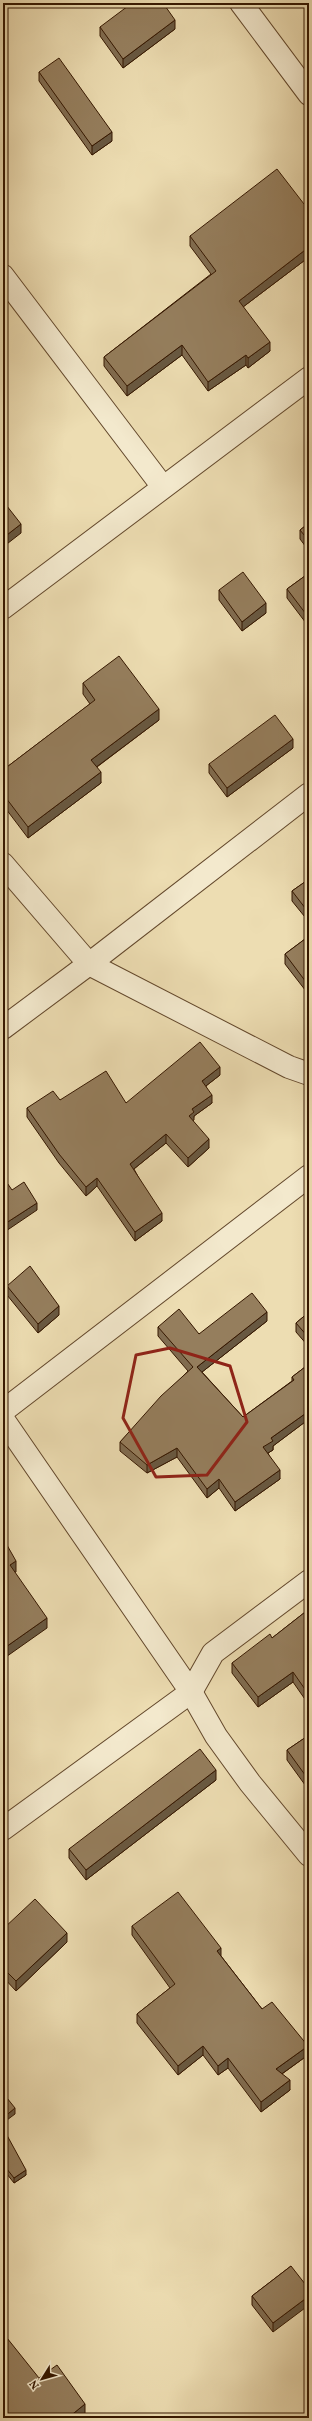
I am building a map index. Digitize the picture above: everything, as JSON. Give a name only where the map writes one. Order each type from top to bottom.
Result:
[{"type":"street","points":[[241,3],[309,94]]},
{"type":"street","points":[[3,276],[163,487]]},
{"type":"street","points":[[3,608],[309,378]]},
{"type":"street","points":[[3,1028],[89,964],[309,794]]},
{"type":"street","points":[[3,864],[89,964],[289,1067],[309,1074]]},
{"type":"street","points":[[3,1411],[309,1176]]},
{"type":"street","points":[[3,1419],[191,1692],[216,1736],[250,1784],[309,1855]]},
{"type":"street","points":[[3,1829],[191,1692],[213,1653],[309,1581]]},
{"type":"highlighted area","points":[[170,1348],[230,1366],[247,1422],[207,1475],[156,1477],[123,1418],[136,1355]]},
{"type":"building","points":[[132,3],[163,3],[175,20],[123,59],[100,27]]},
{"type":"building","points":[[59,58],[112,132],[92,146],[39,72]]},
{"type":"building","points":[[277,169],[304,204],[309,200],[309,247],[239,301],[270,342],[248,358],[246,355],[208,382],[182,345],[127,386],[104,357],[216,271],[190,236]]},
{"type":"building","points":[[3,501],[21,524],[3,538]]},
{"type":"building","points":[[309,523],[309,541],[300,530]]},
{"type":"building","points":[[243,572],[266,603],[242,622],[219,590]]},
{"type":"building","points":[[309,573],[309,618],[287,589]]},
{"type":"building","points":[[119,656],[159,709],[91,760],[101,772],[28,827],[3,794],[3,770],[95,700],[83,683]]},
{"type":"building","points":[[275,715],[293,739],[227,788],[209,764]]},
{"type":"building","points":[[309,879],[309,913],[292,891]]},
{"type":"building","points":[[309,936],[309,986],[285,954]]},
{"type":"building","points":[[200,1042],[220,1067],[202,1081],[212,1095],[192,1109],[194,1112],[189,1116],[209,1139],[188,1158],[166,1134],[130,1164],[162,1213],[135,1232],[97,1178],[86,1187],[59,1154],[27,1108],[53,1091],[60,1100],[106,1071],[126,1103]]},
{"type":"building","points":[[3,1177],[12,1190],[24,1182],[37,1203],[3,1225]]},
{"type":"building","points":[[30,1266],[59,1306],[38,1324],[7,1286]]},
{"type":"building","points":[[252,1293],[267,1312],[197,1367],[243,1417],[294,1380],[292,1377],[309,1364],[309,1411],[271,1438],[273,1441],[263,1447],[280,1470],[235,1502],[219,1479],[207,1489],[177,1448],[147,1465],[120,1442],[161,1396],[193,1367],[158,1327],[179,1309],[199,1334]]},
{"type":"building","points":[[309,1312],[309,1338],[296,1323]]},
{"type":"building","points":[[3,1538],[16,1561],[10,1565],[47,1618],[3,1649]]},
{"type":"building","points":[[309,1609],[309,1695],[293,1672],[258,1697],[232,1663],[270,1634],[272,1638]]},
{"type":"building","points":[[309,1735],[309,1778],[308,1779],[287,1750]]},
{"type":"building","points":[[200,1749],[216,1770],[86,1870],[69,1849]]},
{"type":"building","points":[[178,1892],[221,1948],[217,1951],[262,2009],[272,2002],[308,2046],[276,2069],[290,2080],[261,2102],[228,2058],[218,2066],[203,2046],[178,2066],[137,2014],[175,1984],[132,1926]]},
{"type":"building","points":[[35,1899],[67,1933],[16,1981],[3,1968],[3,1929]]},
{"type":"building","points":[[3,2093],[15,2108],[3,2118]]},
{"type":"building","points":[[3,2128],[26,2170],[14,2178],[3,2164]]},
{"type":"building","points":[[291,2266],[309,2289],[309,2296],[273,2323],[252,2296]]},
{"type":"building","points":[[3,2333],[39,2378],[57,2365],[85,2404],[69,2417],[70,2418],[26,2418],[25,2416],[22,2418],[3,2418]]}]
